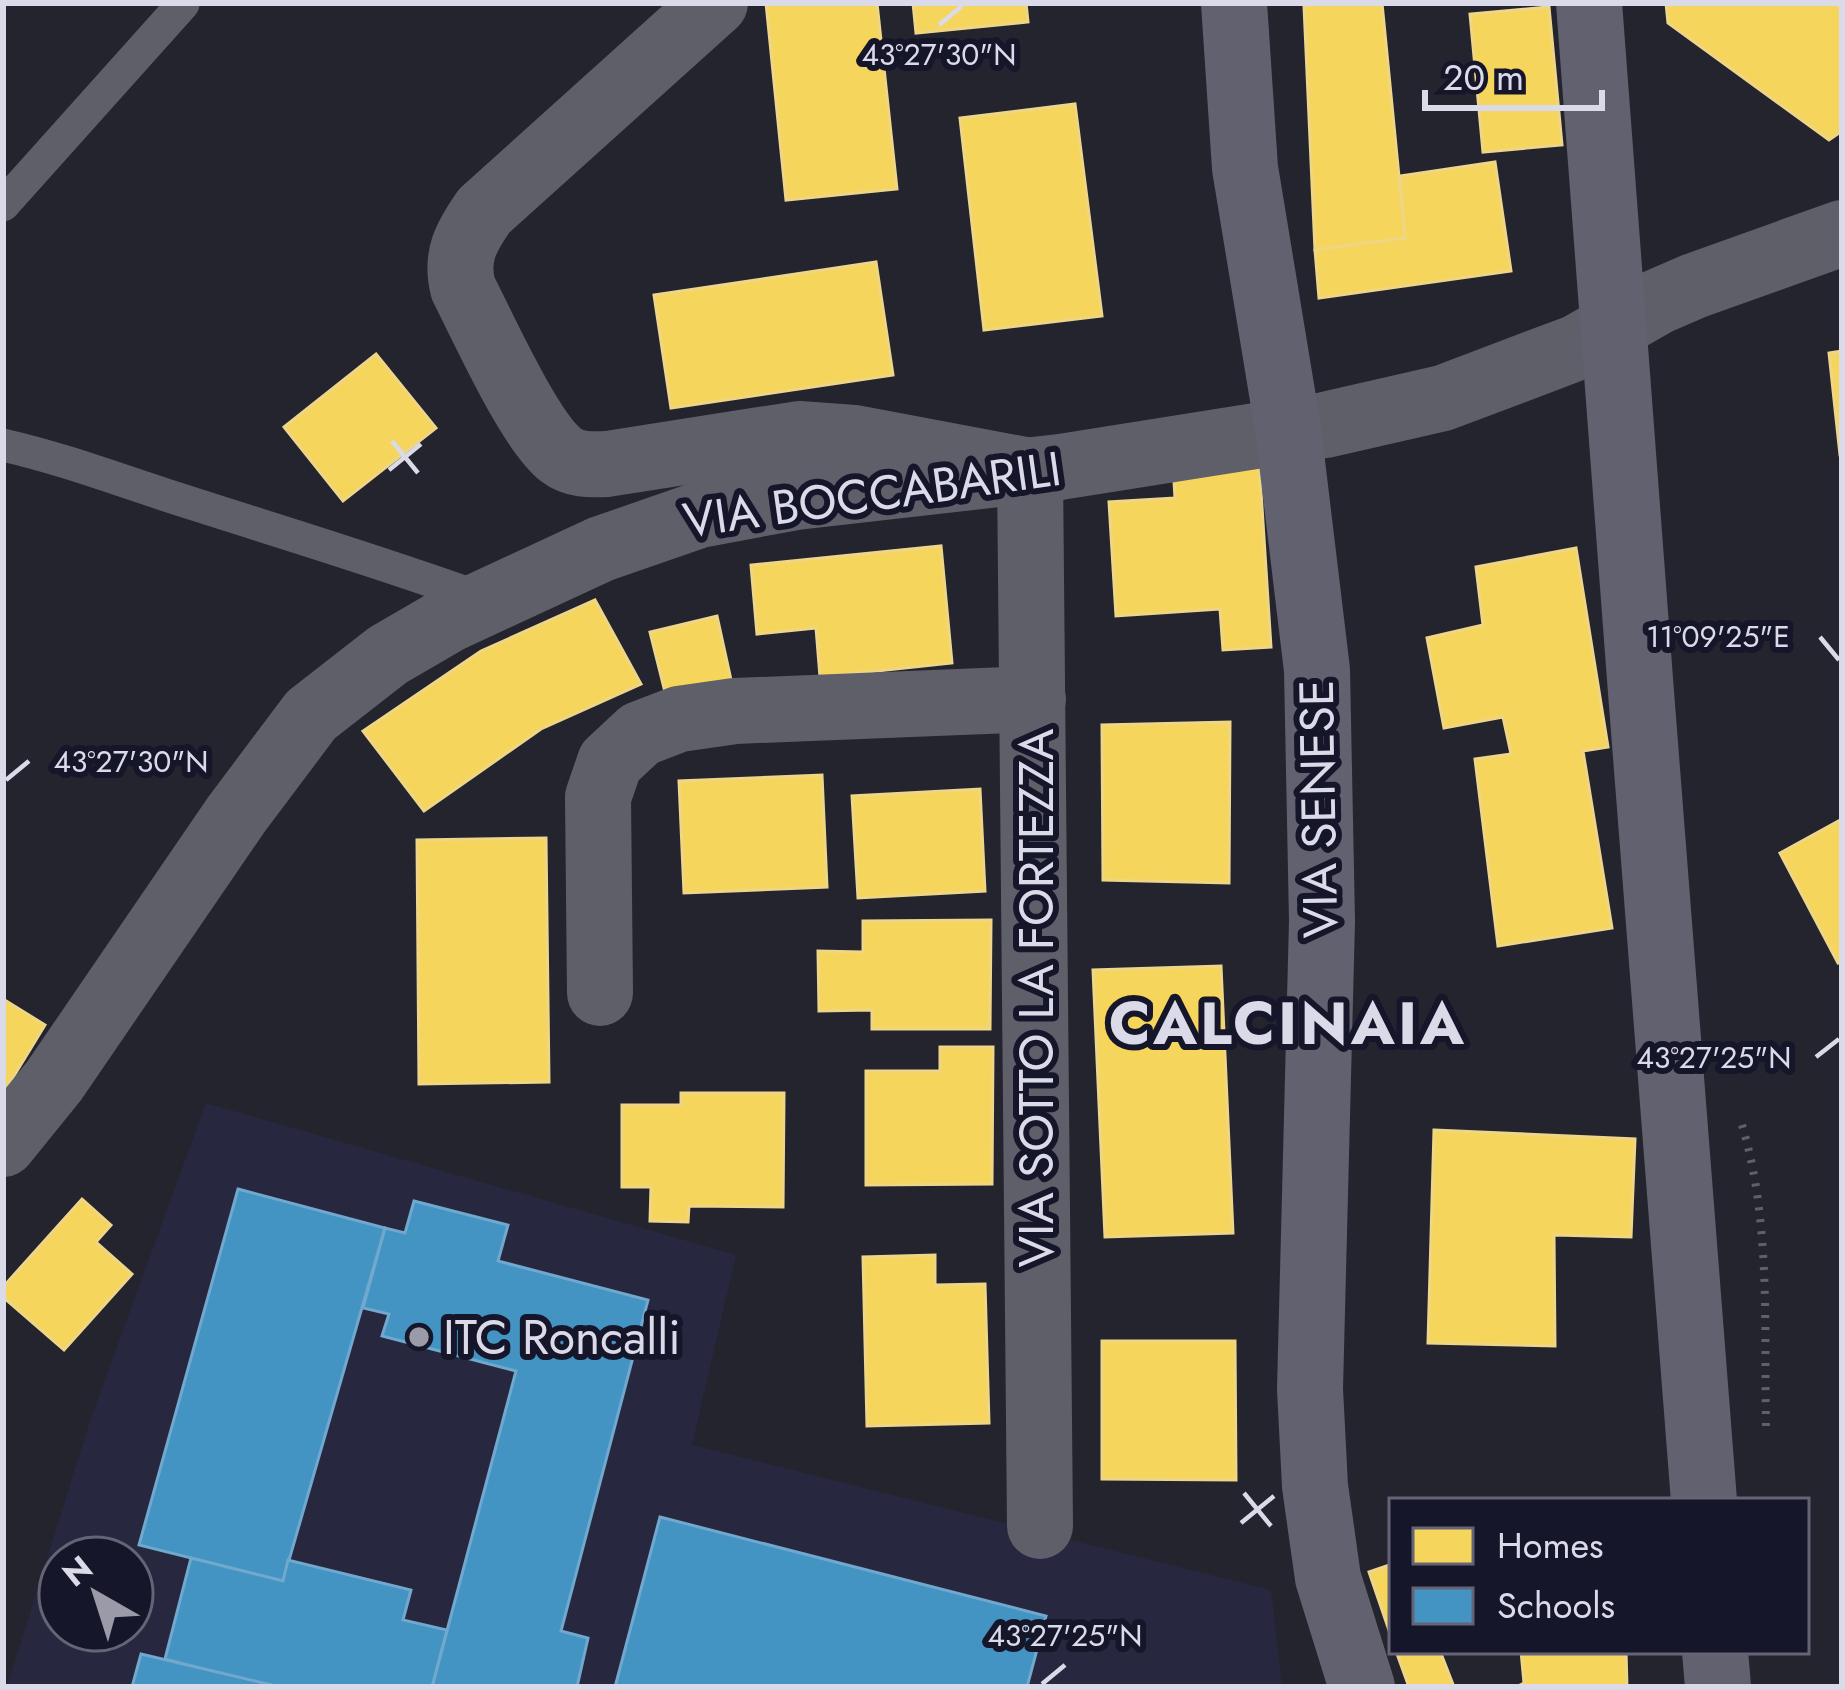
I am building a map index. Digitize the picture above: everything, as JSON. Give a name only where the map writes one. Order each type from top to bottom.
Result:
[{"type":"main road","name":"VIA SENESE","points":[[1234,3],[1245,168],[1288,429],[1310,600],[1321,757],[1322,921],[1309,1340],[1315,1486],[1328,1578],[1362,1687]]},
{"type":"main road","points":[[1589,3],[1704,1498]]},
{"type":"main road","points":[[1715,1654],[1718,1687]]},
{"type":"street","points":[[716,3],[498,198],[463,244],[459,261],[463,288],[539,429],[562,456],[590,465],[799,434],[873,441],[1030,471]]},
{"type":"street","name":"VIA BOCCABARILI","points":[[3,1144],[68,1062],[222,835],[311,716],[388,655],[488,600],[601,548],[699,514],[796,497],[1030,471],[1368,417],[1462,392],[1547,361],[1694,286],[1842,233]]},
{"type":"street","name":"VIA SOTTO LA FORTEZZA","points":[[1030,471],[1040,1526]]},
{"type":"street","points":[[600,993],[598,797],[610,762],[640,734],[679,719],[735,711],[1033,699]]},
{"type":"lane","points":[[3,205],[183,4]]},
{"type":"lane","points":[[3,445],[352,552],[488,600]]},
{"type":"shaded area","name":"ITC Roncalli","points":[[206,1103],[736,1255],[692,1445],[1271,1590],[1282,1687],[7,1687],[36,1594],[36,1654],[156,1654],[156,1534],[55,1534],[91,1418]]},
{"type":"building: Homes","points":[[766,3],[877,3],[897,189],[786,200]]},
{"type":"building: Homes","points":[[913,3],[1026,3],[1028,22],[916,33]]},
{"type":"building: Homes","points":[[1382,3],[1405,238],[1315,250],[1304,6]]},
{"type":"building: Homes","points":[[1666,3],[1842,3],[1842,131],[1829,140],[1668,23]]},
{"type":"building: Homes","points":[[1549,7],[1562,145],[1483,152],[1470,14]]},
{"type":"building: Homes","points":[[1075,104],[1102,316],[984,330],[960,118]]},
{"type":"building: Homes","points":[[1495,162],[1511,271],[1319,298],[1315,250],[1405,238],[1400,176]]},
{"type":"building: Homes","points":[[876,262],[893,375],[671,408],[654,295]]},
{"type":"building: Homes","points":[[1842,351],[1842,455],[1840,455],[1829,353]]},
{"type":"building: Homes","points":[[376,354],[436,428],[343,501],[284,427]]},
{"type":"building: Homes","points":[[1259,460],[1271,647],[1223,650],[1220,609],[1116,616],[1109,502],[1175,498],[1173,465]]},
{"type":"building: Homes","points":[[941,546],[952,663],[820,677],[816,628],[757,634],[751,565]]},
{"type":"building: Homes","points":[[1576,548],[1608,747],[1583,751],[1612,928],[1498,946],[1475,759],[1511,754],[1503,717],[1444,728],[1427,638],[1483,625],[1476,567]]},
{"type":"building: Homes","points":[[595,600],[641,684],[541,729],[424,811],[363,731],[481,651]]},
{"type":"building: Homes","points":[[717,616],[731,680],[666,696],[650,632]]},
{"type":"building: Homes","points":[[1230,722],[1229,883],[1103,880],[1102,725]]},
{"type":"building: Homes","points":[[822,775],[827,887],[684,893],[679,781]]},
{"type":"building: Homes","points":[[980,789],[985,891],[858,898],[852,796]]},
{"type":"building: Homes","points":[[1842,819],[1842,961],[1838,963],[1780,853]]},
{"type":"building: Homes","points":[[546,838],[549,1082],[419,1084],[417,840]]},
{"type":"building: Homes","points":[[991,920],[990,1029],[872,1029],[872,1010],[819,1011],[818,951],[863,952],[863,921]]},
{"type":"building: Homes","points":[[1221,966],[1233,1233],[1105,1237],[1093,970]]},
{"type":"building: Homes","points":[[3,999],[45,1025],[3,1094]]},
{"type":"building: Homes","points":[[940,1047],[993,1047],[992,1184],[866,1185],[866,1071],[940,1071]]},
{"type":"building: Homes","points":[[681,1093],[784,1093],[783,1207],[689,1206],[688,1222],[650,1221],[651,1187],[622,1187],[622,1105],[681,1105]]},
{"type":"building: Homes","points":[[1434,1130],[1635,1139],[1631,1237],[1554,1235],[1555,1346],[1428,1343]]},
{"type":"building: Homes","points":[[82,1199],[111,1225],[96,1242],[132,1274],[64,1350],[3,1297],[3,1287]]},
{"type":"building: Homes","points":[[935,1255],[935,1285],[985,1284],[989,1423],[867,1426],[863,1257]]},
{"type":"building: Homes","points":[[1102,1341],[1235,1341],[1236,1480],[1102,1479]]},
{"type":"building: Homes","points":[[1389,1565],[1389,1630],[1369,1572]]},
{"type":"building: Homes","points":[[1397,1654],[1441,1654],[1454,1687],[1409,1687]]},
{"type":"building: Homes","points":[[1521,1654],[1626,1654],[1627,1687],[1516,1687],[1524,1683]]},
{"type":"building: Schools","points":[[238,1189],[385,1228],[283,1581],[156,1549],[156,1534],[142,1534]]},
{"type":"building: Schools","points":[[414,1201],[508,1225],[498,1261],[648,1300],[561,1631],[588,1638],[577,1687],[432,1687],[516,1371],[382,1336],[389,1314],[363,1308],[385,1228],[405,1233]]},
{"type":"building: Schools","points":[[660,1517],[1046,1616],[1027,1687],[615,1687]]},
{"type":"building: Schools","points":[[191,1558],[283,1581],[288,1560],[411,1590],[403,1620],[447,1630],[432,1687],[271,1687],[165,1659]]},
{"type":"building: Schools","points":[[141,1654],[272,1685],[271,1687],[132,1687]]},
{"type":"place","name":"ITC Roncalli","points":[[419,1337]]},
{"type":"district","name":"CALCINAIA","points":[[1288,1023]]}]
